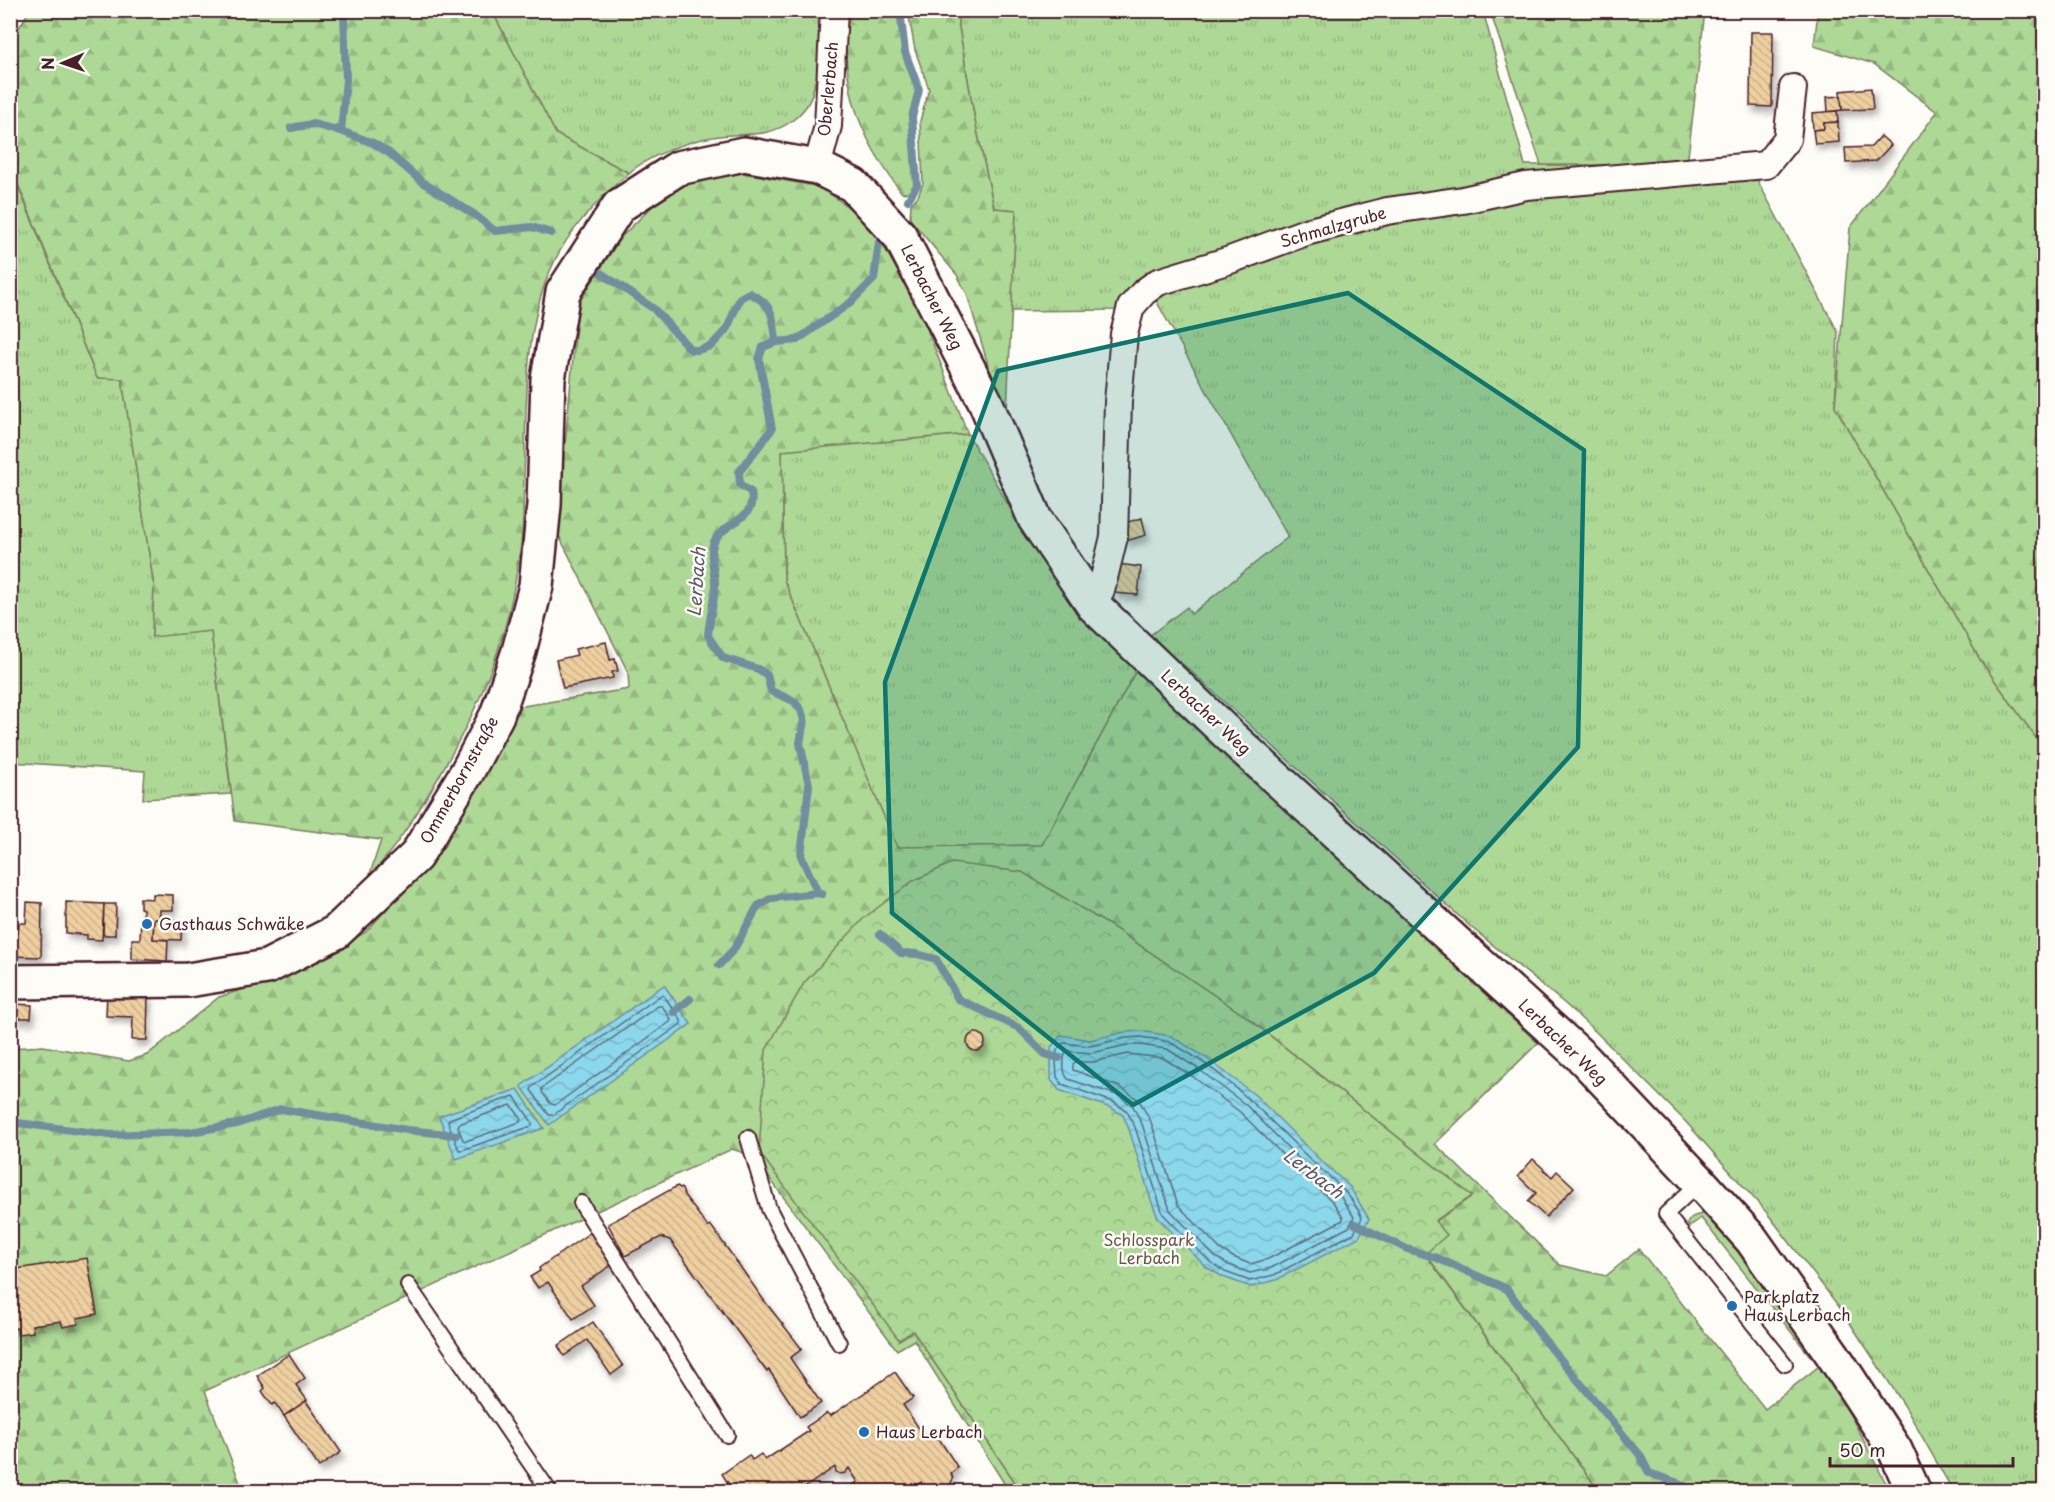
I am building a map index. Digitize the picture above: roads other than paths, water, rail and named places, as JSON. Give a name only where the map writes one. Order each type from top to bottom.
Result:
[{"type":"street","name":"Oberlerbach","points":[[817,167],[828,126],[834,10]]},
{"type":"street","name":"Schmalzgrube","points":[[1093,605],[1101,590],[1114,537],[1118,402],[1124,334],[1131,307],[1144,292],[1158,282],[1230,260],[1306,232],[1387,212],[1463,200],[1526,186],[1766,165],[1787,139],[1793,88]]},
{"type":"street","name":"Ommerbornstraße","points":[[10,982],[188,980],[267,967],[336,932],[416,856],[467,772],[497,715],[519,651],[536,586],[544,505],[548,379],[563,292],[619,206],[678,168],[744,154],[817,167]]},
{"type":"street","name":"Lerbacher Weg","points":[[817,167],[854,185],[900,236],[985,401],[1035,519],[1093,605],[1230,736],[1584,1059],[1700,1182],[1752,1240],[1833,1355],[1895,1450],[1914,1491]]},
{"type":"lane","points":[[748,1138],[769,1209],[839,1343]]},
{"type":"lane","points":[[1700,1182],[1666,1214],[1785,1364]]},
{"type":"lane","points":[[581,1203],[727,1435]]},
{"type":"lane","points":[[408,1285],[550,1491]]},
{"type":"water","points":[[664,985],[691,1024],[549,1125],[521,1086]]},
{"type":"water","points":[[1140,1031],[1171,1036],[1205,1057],[1255,1095],[1350,1187],[1369,1219],[1359,1237],[1276,1280],[1251,1287],[1223,1277],[1206,1267],[1158,1218],[1123,1115],[1111,1108],[1059,1090],[1051,1080],[1051,1047],[1061,1035],[1090,1040]]},
{"type":"water","points":[[518,1089],[544,1128],[456,1159],[439,1116]]},
{"type":"waterway","points":[[344,10],[346,80],[341,131],[373,143],[389,153],[422,182],[475,215],[495,231],[532,227],[551,233]]},
{"type":"waterway","name":"Lerbach","points":[[900,10],[905,52],[919,90],[912,117],[917,185],[908,200]]},
{"type":"waterway","points":[[291,128],[312,124],[341,131]]},
{"type":"waterway","name":"Lerbach","points":[[822,894],[818,893],[801,856],[809,785],[800,743],[804,720],[801,710],[794,701],[771,691],[767,675],[758,669],[723,658],[708,636],[715,587],[712,550],[720,534],[745,515],[749,509],[752,502],[751,492],[740,485],[739,472],[772,429],[759,359],[763,347],[776,342],[797,340],[850,303],[874,279],[879,242]]},
{"type":"waterway","points":[[601,273],[654,309],[691,350],[711,346],[727,329],[740,298],[749,293],[768,307],[773,319],[776,342]]},
{"type":"waterway","points":[[719,965],[734,949],[758,906],[772,898],[818,893]]},
{"type":"waterway","name":"Lerbach","points":[[880,934],[901,953],[936,959],[958,999],[1019,1028],[1045,1054],[1059,1058]]},
{"type":"waterway","points":[[674,1012],[690,999]]},
{"type":"waterway","points":[[10,1124],[18,1123],[110,1135],[190,1132],[237,1124],[281,1109],[407,1130],[456,1135]]},
{"type":"waterway","name":"Lerbach","points":[[1355,1224],[1407,1249],[1437,1258],[1507,1289],[1542,1337],[1640,1455],[1649,1473],[1684,1485],[1686,1492]]},
{"type":"place","name":"Gasthaus Schwäke","points":[[147,924]]},
{"type":"place","name":"Parkplatz Haus Lerbach","points":[[1732,1306]]},
{"type":"place","name":"Haus Lerbach","points":[[864,1432]]},
{"type":"park label","name":"Schlosspark Lerbach","points":[[1149,1249]]}]
